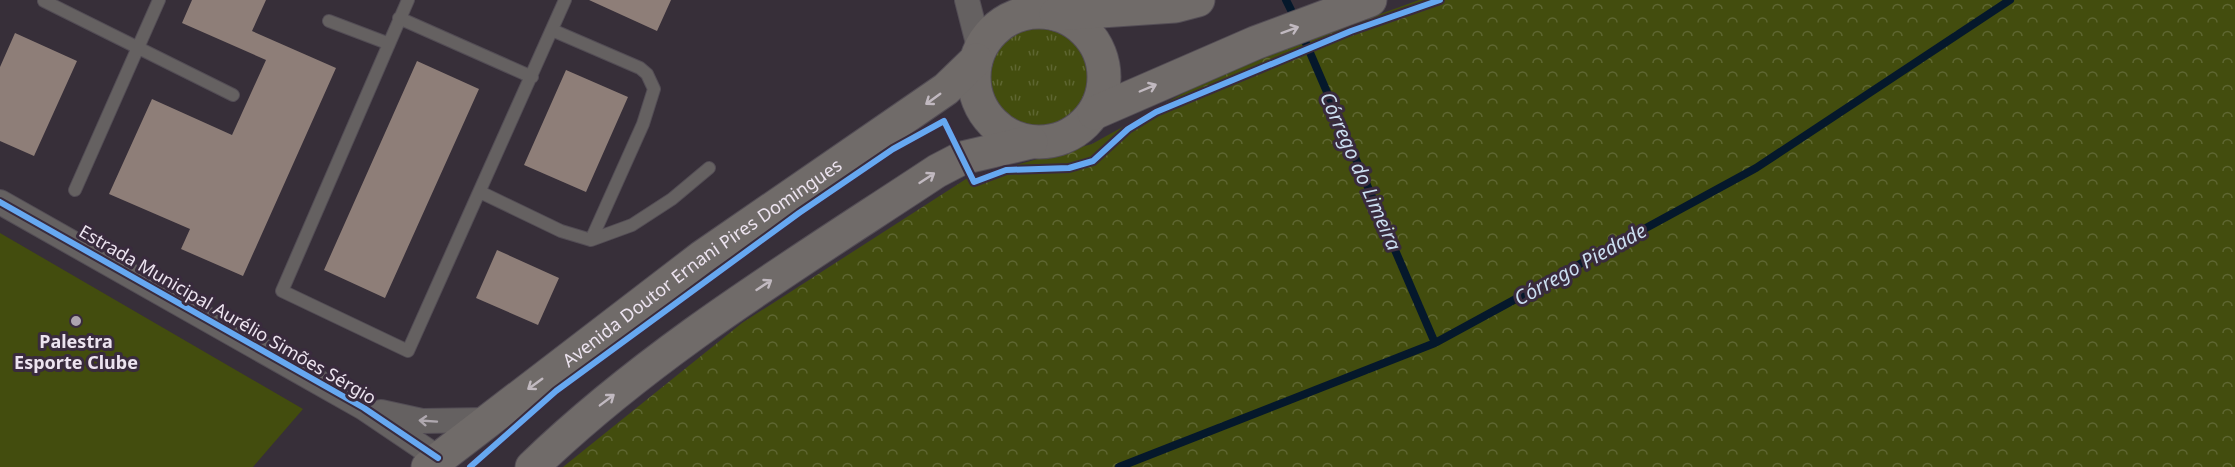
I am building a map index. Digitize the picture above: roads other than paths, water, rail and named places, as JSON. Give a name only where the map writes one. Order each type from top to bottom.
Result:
[{"type":"main road","points":[[1031,142],[1010,135],[992,122],[980,104],[974,83],[978,55],[990,34],[1005,22],[1041,9],[1174,6],[1198,0]]},
{"type":"main road","points":[[1094,113],[1255,43],[1370,0]]},
{"type":"main road","points":[[532,467],[580,421],[741,300],[928,178],[962,158],[1031,142],[1055,141],[1078,130],[1094,113],[1104,90],[1104,66],[1095,43],[1078,25],[1041,9]]},
{"type":"main road","name":"Avenida Doutor Ernani Pires Domingues","points":[[433,462],[702,257],[946,89],[978,55]]},
{"type":"street","points":[[967,0],[978,55]]},
{"type":"street","name":"Estrada Municipal Aurélio Simões Sérgio","points":[[0,202],[364,408],[433,462]]},
{"type":"street","name":"Estrada Municipal Aurélio Simões Sérgio","points":[[364,408],[422,421],[486,420]]},
{"type":"lane","points":[[75,190],[159,0]]},
{"type":"lane","points":[[408,0],[387,43],[282,291],[408,351],[565,0]]},
{"type":"lane","points":[[44,1],[233,95]]},
{"type":"lane","points":[[399,18],[532,78]]},
{"type":"lane","points":[[329,21],[387,43]]},
{"type":"lane","points":[[552,30],[640,68],[647,74],[654,90],[643,124],[591,240]]},
{"type":"lane","points":[[480,192],[561,231],[591,240],[632,225],[672,199],[709,168]]},
{"type":"waterway","name":"Córrego do Limeira","points":[[1286,0],[1296,20]]},
{"type":"waterway","name":"Córrego Piedade","points":[[1119,467],[1435,343],[1756,168],[2010,0]]},
{"type":"waterway","name":"Córrego do Limeira","points":[[1302,34],[1435,343]]},
{"type":"place","name":"Palestra Esporte Clube","points":[[76,321]]}]
